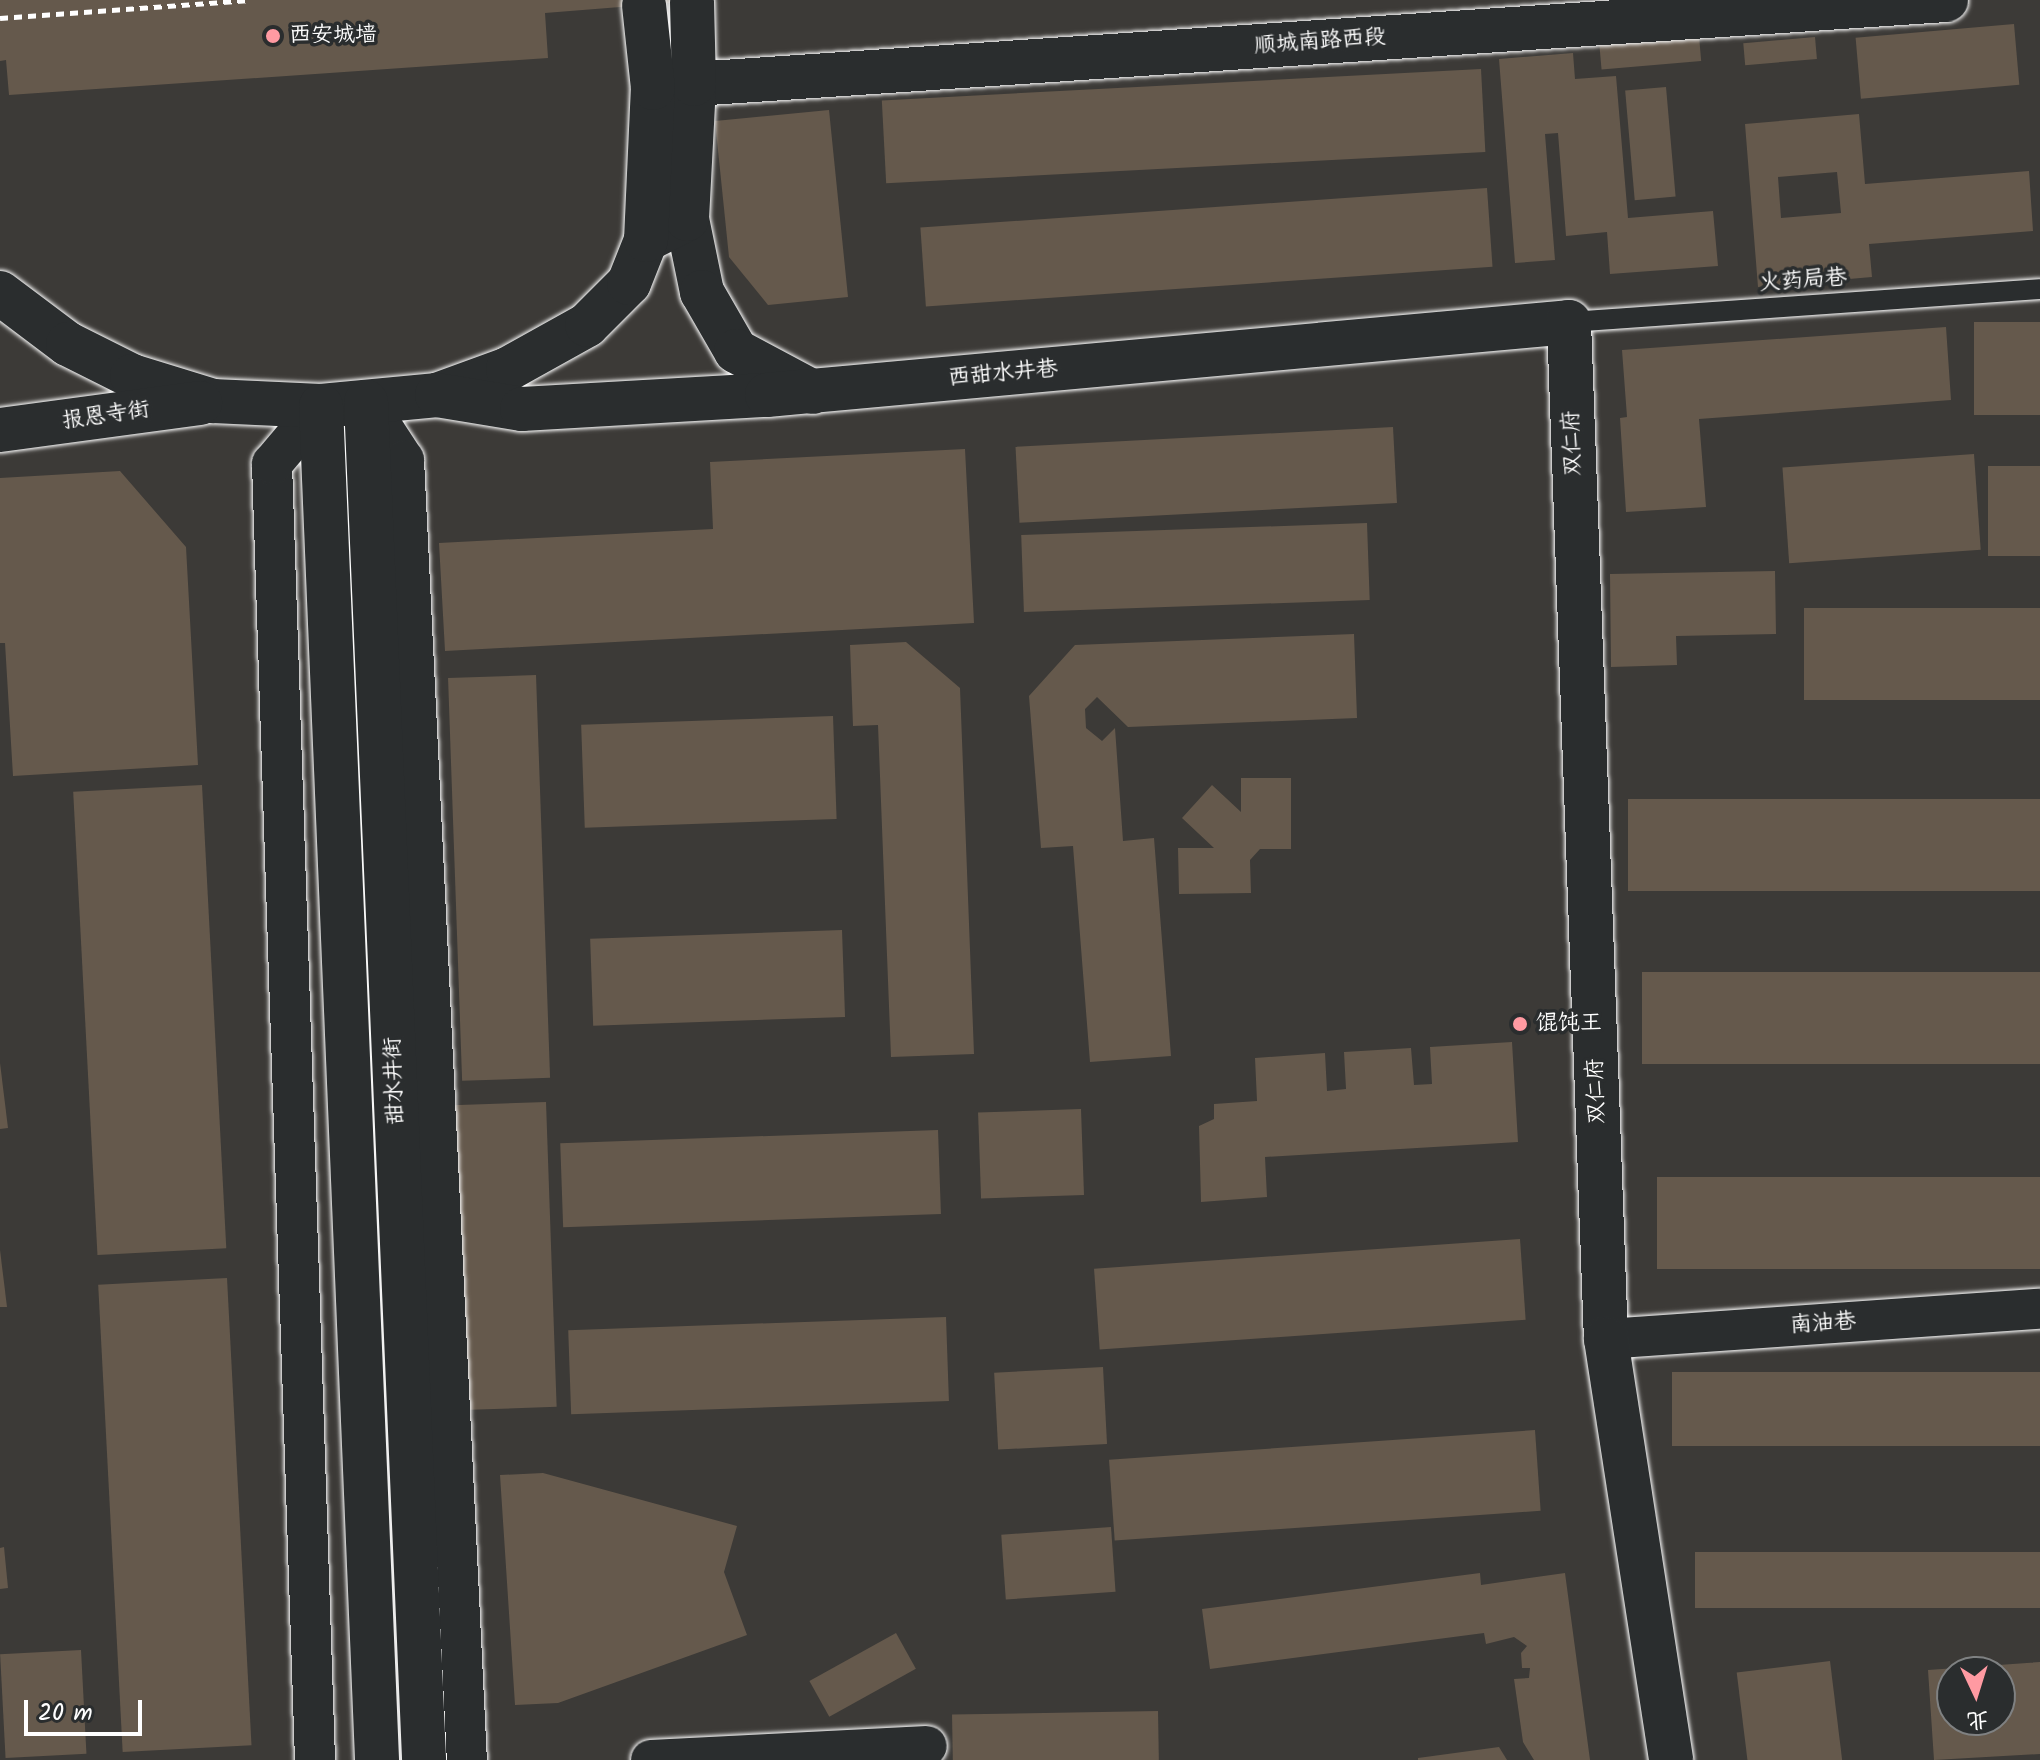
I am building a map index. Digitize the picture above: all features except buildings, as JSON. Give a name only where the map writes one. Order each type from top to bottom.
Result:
[{"type":"street","name":"顺城南路西段","points":[[694,84],[1946,0]]},
{"type":"street","points":[[692,2],[694,84],[687,219],[702,292],[736,351],[813,392]]},
{"type":"street","points":[[0,293],[68,344],[119,370],[213,401],[321,406],[437,395],[508,369],[587,325],[629,283],[646,240],[653,88],[644,5]]},
{"type":"street","points":[[646,240],[687,219]]},
{"type":"street","name":"西甜水井巷","points":[[437,395],[522,409],[813,392],[1569,322]]},
{"type":"street","name":"双仁府","points":[[1569,322],[1606,1339],[1671,1760]]},
{"type":"street","name":"报恩寺街","points":[[0,430],[213,401]]},
{"type":"street","points":[[366,402],[404,460],[467,1760]]},
{"type":"street","name":"甜水井街","points":[[366,402],[424,1760]]},
{"type":"street","points":[[315,1760],[272,464],[321,406]]},
{"type":"street","name":"甜水井街","points":[[321,406],[377,1760]]},
{"type":"street","name":"南油巷","points":[[1606,1339],[2040,1309]]},
{"type":"street","points":[[651,1760],[927,1746]]},
{"type":"lane","name":"火药局巷","points":[[1569,322],[2040,289]]},
{"type":"path","points":[[0,18],[250,0]]},
{"type":"place","name":"西安城墙","points":[[273,36]]},
{"type":"place","name":"馄饨王","points":[[1520,1024]]}]
